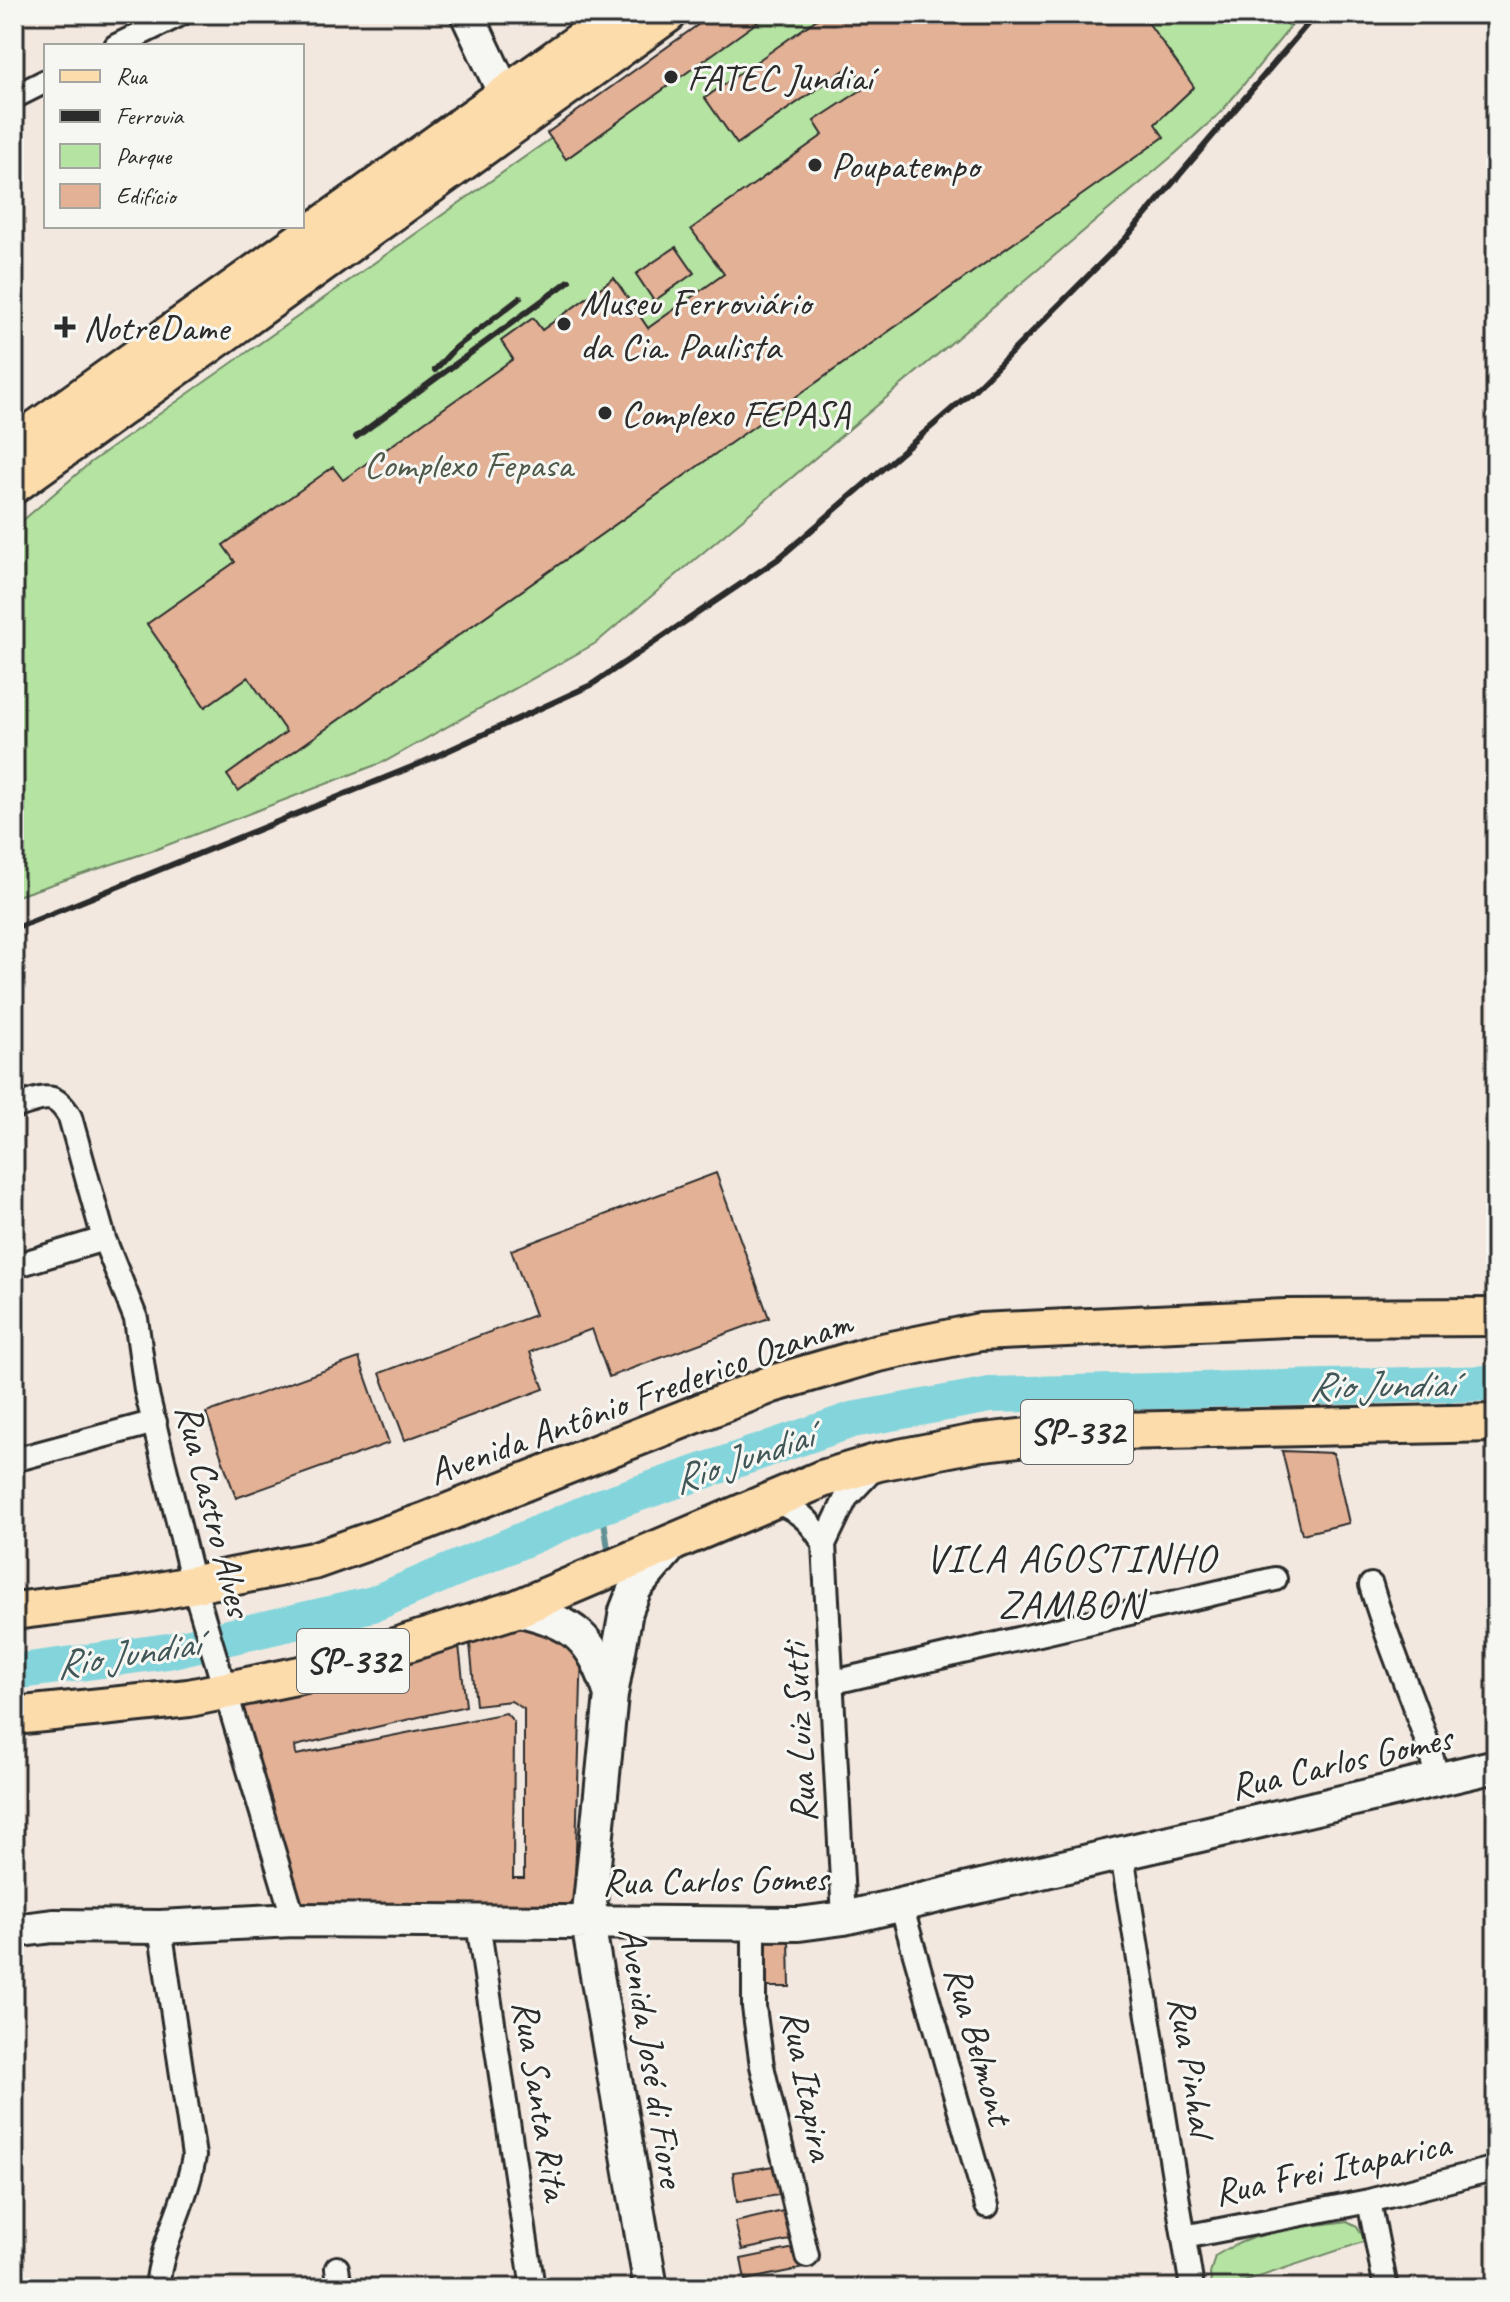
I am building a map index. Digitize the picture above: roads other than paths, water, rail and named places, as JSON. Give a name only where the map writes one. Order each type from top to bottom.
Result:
[{"type":"main road","points":[[467,14],[511,109]]},
{"type":"main road","points":[[511,109],[618,14]]},
{"type":"main road","points":[[19,455],[511,109],[668,14]]},
{"type":"main road","name":"Avenida Antônio Frederico Ozanam","points":[[14,1611],[134,1596],[196,1593],[313,1561],[426,1521],[772,1384],[878,1353],[980,1332],[1054,1326],[1286,1318],[1496,1317]]},
{"type":"main road","name":"SP-332","points":[[14,1716],[189,1698],[222,1681],[315,1672],[516,1609],[772,1500],[879,1462],[975,1443],[1071,1432],[1496,1423]]},
{"type":"main road","name":"Avenida José di Fiore","points":[[651,2288],[588,1923],[611,1695],[624,1629],[635,1588],[675,1541]]},
{"type":"main road","points":[[516,1609],[624,1629]]},
{"type":"main road","points":[[556,1618],[587,1643],[600,1661],[611,1695]]},
{"type":"main road","name":"Rua Carlos Gomes","points":[[14,1931],[53,1926],[160,1927],[294,1920],[754,1925],[844,1918],[1496,1766]]},
{"type":"street","points":[[120,44],[181,14]]},
{"type":"street","points":[[14,97],[44,82]]},
{"type":"street","name":"Rua Castro Alves","points":[[14,1107],[52,1097],[61,1101],[70,1117],[104,1239],[136,1319],[146,1390],[196,1593],[294,1920]]},
{"type":"street","points":[[14,1266],[104,1239]]},
{"type":"street","points":[[14,1460],[155,1422]]},
{"type":"street","name":"Rua Luiz Sutti","points":[[844,1918],[834,1682],[824,1544],[846,1498],[879,1462]]},
{"type":"street","points":[[772,1500],[797,1510],[812,1523],[824,1544]]},
{"type":"street","points":[[834,1682],[1275,1579]]},
{"type":"street","points":[[1371,1585],[1383,1627],[1428,1741],[1438,1780]]},
{"type":"street","name":"Rua Pinhal","points":[[1122,1855],[1192,2288]]},
{"type":"street","name":"Rua Belmont","points":[[901,1905],[987,2206]]},
{"type":"street","name":"Rua Santa Rita","points":[[478,1923],[533,2288]]},
{"type":"street","name":"Rua Itapira","points":[[754,1925],[754,2007],[762,2066],[807,2256]]},
{"type":"street","points":[[157,2288],[173,2226],[190,2183],[194,2156],[160,1927]]},
{"type":"street","name":"Rua Frei Itaparica","points":[[1184,2237],[1369,2201],[1496,2168]]},
{"type":"street","points":[[1369,2201],[1386,2288]]},
{"type":"waterway","name":"Rio Jundiaí","points":[[14,1672],[168,1651],[373,1604],[602,1506],[852,1420],[990,1395],[1496,1383]]},
{"type":"waterway","points":[[602,1506],[608,1549]]},
{"type":"railway","points":[[14,929],[419,764],[591,685],[778,559],[975,389],[1126,238],[1316,14]]},
{"type":"railway","points":[[356,437],[569,281]]},
{"type":"railway","points":[[435,370],[454,349],[520,298]]},
{"type":"place","name":"FATEC Jundiaí","points":[[671,77]]},
{"type":"place","name":"Poupatempo","points":[[815,165]]},
{"type":"place","name":"Museu Ferroviário da Cia. Paulista","points":[[564,324]]},
{"type":"place","name":"NotreDame","points":[[65,327]]},
{"type":"place","name":"Complexo FEPASA","points":[[605,413]]},
{"type":"district","name":"VILA AGOSTINHO ZAMBON","points":[[1071,1581]]},
{"type":"park label","name":"Complexo Fepasa","points":[[468,464]]}]
